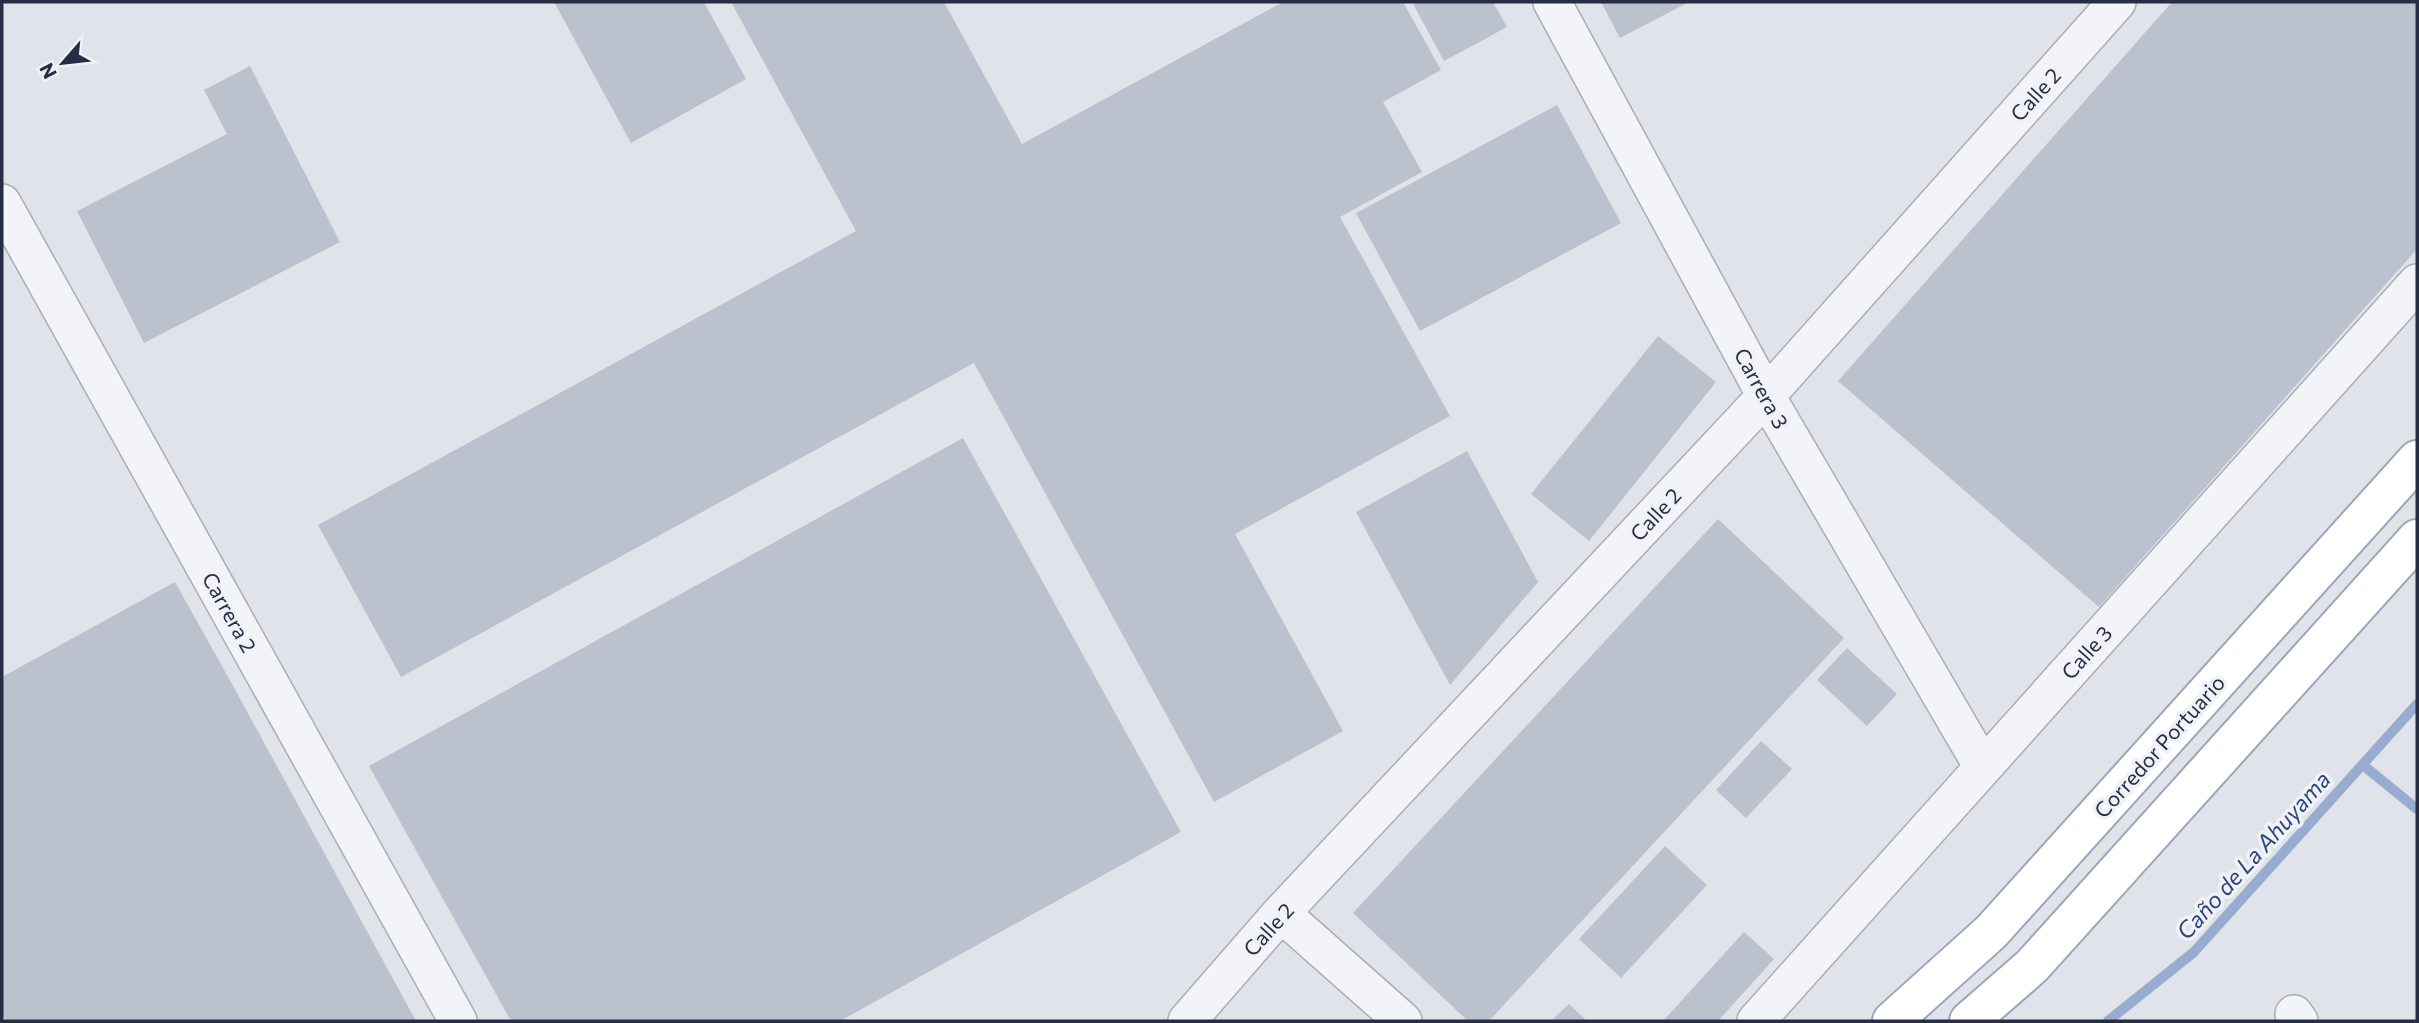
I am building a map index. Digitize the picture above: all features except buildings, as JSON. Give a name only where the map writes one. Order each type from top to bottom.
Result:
[{"type":"main road","name":"Corredor Portuario","points":[[1892,1021],[1991,932],[2417,460]]},
{"type":"main road","points":[[1969,1021],[2032,965],[2417,539]]},
{"type":"street","name":"Carrera 3","points":[[1552,2],[1766,396],[1983,767]]},
{"type":"street","name":"Calle 2","points":[[1187,1021],[1281,914],[1766,396],[2117,2]]},
{"type":"street","name":"Carrera 2","points":[[2,203],[458,1021]]},
{"type":"street","name":"Calle 3","points":[[1756,1021],[2417,283]]},
{"type":"street","points":[[1281,914],[1403,1021]]},
{"type":"waterway","name":"Caño de La Ahuyama","points":[[2108,1021],[2194,952],[2417,704]]},
{"type":"waterway","points":[[2363,765],[2417,809]]}]
